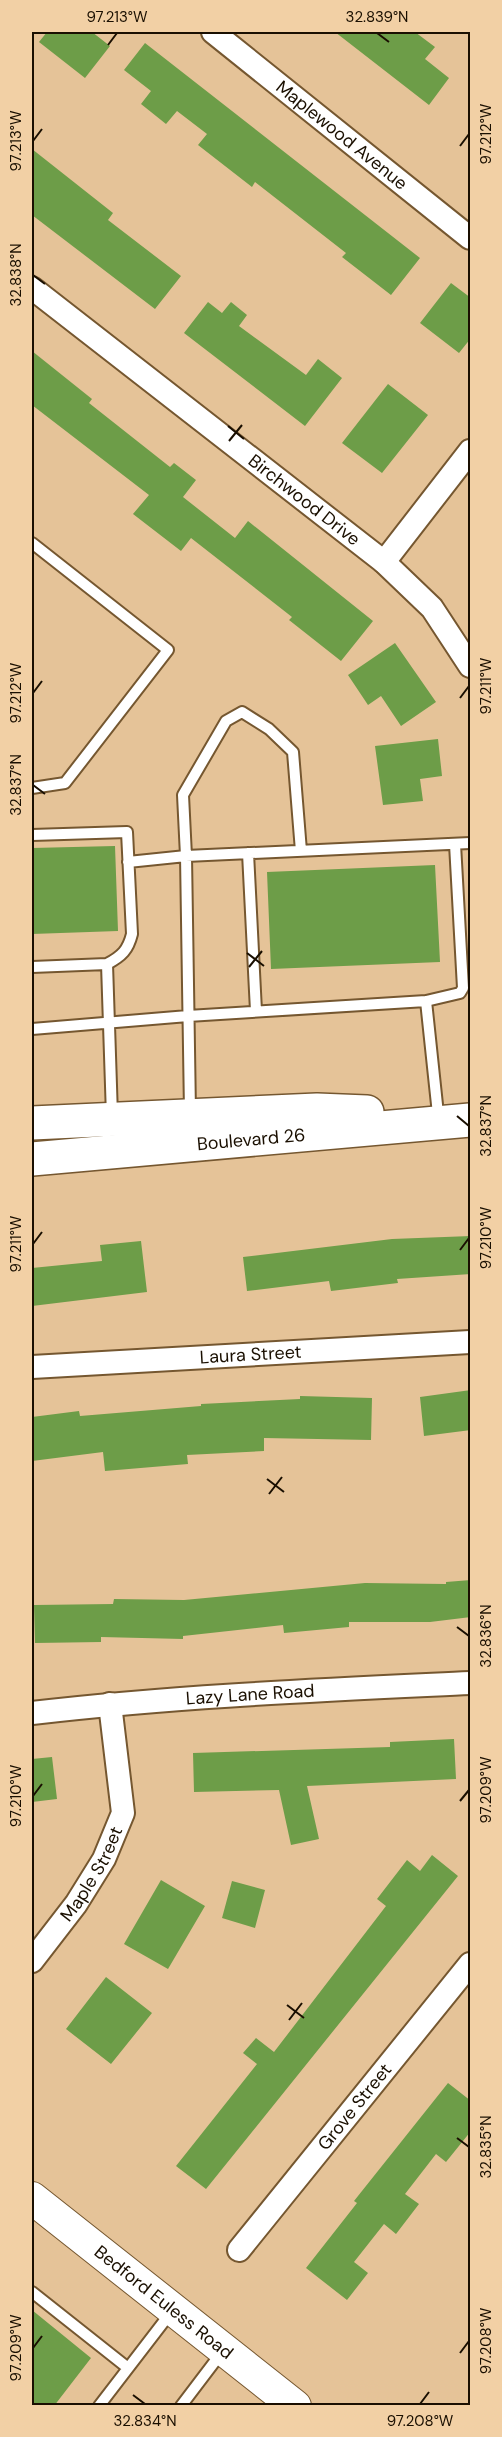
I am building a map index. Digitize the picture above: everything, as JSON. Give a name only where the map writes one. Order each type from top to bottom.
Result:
[{"type":"main road","name":"Boulevard 26","points":[[32,1123],[316,1110],[471,1115]]},
{"type":"main road","name":"Boulevard 26","points":[[32,1159],[471,1120]]},
{"type":"main road","name":"Bedford Euless Road","points":[[32,2198],[295,2406]]},
{"type":"street","name":"Maplewood Avenue","points":[[213,32],[471,238]]},
{"type":"street","name":"Birchwood Drive","points":[[32,288],[384,562],[432,608],[471,666]]},
{"type":"street","points":[[384,562],[471,451]]},
{"type":"street","name":"Laura Street","points":[[32,1367],[471,1342]]},
{"type":"street","name":"Lazy Lane Road","points":[[32,1713],[110,1704],[281,1692],[471,1683]]},
{"type":"street","name":"Maple Street","points":[[32,1961],[76,1904],[99,1868],[123,1813],[110,1704]]},
{"type":"street","name":"Grove Street","points":[[239,2250],[471,1964]]},
{"type":"lane","points":[[32,543],[168,650],[65,783],[32,788]]},
{"type":"lane","points":[[190,1116],[183,795],[226,721],[242,712],[269,729],[293,752],[301,851]]},
{"type":"lane","points":[[32,835],[127,832],[132,934],[129,948],[120,957],[107,964],[32,967]]},
{"type":"lane","points":[[128,862],[186,856],[471,843]]},
{"type":"lane","points":[[32,1029],[256,1011],[426,1001],[460,993],[463,988],[455,844]]},
{"type":"lane","points":[[248,853],[256,1011]]},
{"type":"lane","points":[[107,964],[107,1023],[112,1119]]},
{"type":"lane","points":[[426,1001],[438,1114]]},
{"type":"lane","points":[[32,2292],[128,2368]]},
{"type":"lane","points":[[99,2406],[173,2310]]},
{"type":"lane","points":[[181,2406],[224,2349]]},
{"type":"building","points":[[47,32],[92,32],[110,46],[85,78],[39,42]]},
{"type":"building","points":[[335,32],[415,32],[435,47],[425,59],[449,78],[429,105]]},
{"type":"building","points":[[145,43],[420,258],[391,295],[342,257],[346,253],[255,182],[252,187],[198,145],[207,134],[177,111],[166,124],[141,104],[151,91],[124,70]]},
{"type":"building","points":[[32,149],[113,213],[108,220],[181,276],[155,309],[32,215]]},
{"type":"building","points":[[451,283],[471,298],[471,338],[459,353],[420,323]]},
{"type":"building","points":[[208,302],[222,313],[231,302],[247,315],[239,326],[306,375],[318,359],[342,378],[305,426],[184,333]]},
{"type":"building","points":[[32,351],[92,399],[89,403],[170,467],[174,463],[196,480],[183,497],[235,538],[248,521],[373,621],[341,661],[289,620],[292,617],[191,538],[181,551],[133,514],[149,495],[32,405]]},
{"type":"building","points":[[388,384],[428,415],[382,473],[342,443]]},
{"type":"building","points":[[395,643],[436,702],[401,726],[381,696],[368,705],[348,675]]},
{"type":"building","points":[[438,739],[442,776],[420,779],[423,801],[383,805],[375,746]]},
{"type":"building","points":[[115,846],[118,931],[32,934],[32,848]]},
{"type":"building","points":[[435,865],[440,962],[271,969],[267,872]]},
{"type":"building","points":[[471,1236],[471,1274],[397,1279],[398,1283],[331,1291],[329,1281],[247,1291],[243,1257],[392,1239]]},
{"type":"building","points":[[141,1241],[147,1292],[32,1306],[32,1268],[102,1261],[100,1245]]},
{"type":"building","points":[[471,1390],[471,1430],[424,1436],[420,1397]]},
{"type":"building","points":[[300,1396],[372,1398],[371,1440],[264,1438],[264,1451],[187,1455],[188,1464],[105,1471],[103,1452],[32,1461],[32,1417],[79,1411],[80,1416],[201,1406],[201,1404],[300,1399]]},
{"type":"building","points":[[471,1580],[471,1617],[430,1622],[349,1622],[349,1627],[284,1633],[283,1625],[183,1636],[183,1639],[101,1637],[101,1642],[35,1643],[34,1605],[113,1604],[114,1599],[184,1600],[365,1583],[446,1584],[446,1582]]},
{"type":"building","points":[[454,1739],[456,1779],[307,1786],[319,1839],[291,1845],[279,1790],[194,1792],[193,1753],[390,1747],[390,1742]]},
{"type":"building","points":[[52,1757],[57,1799],[32,1802],[32,1759]]},
{"type":"building","points":[[432,1855],[458,1876],[206,2189],[176,2166],[257,2064],[243,2053],[256,2038],[274,2052],[386,1906],[377,1899],[407,1860],[420,1871]]},
{"type":"building","points":[[161,1880],[205,1906],[168,1969],[124,1944]]},
{"type":"building","points":[[232,1881],[265,1890],[255,1928],[222,1918]]},
{"type":"building","points":[[106,1977],[152,2013],[111,2064],[66,2029]]},
{"type":"building","points":[[448,2083],[471,2101],[471,2131],[446,2162],[436,2154],[405,2194],[419,2204],[396,2234],[384,2224],[354,2262],[368,2273],[347,2300],[306,2268],[357,2203],[354,2201]]},
{"type":"building","points":[[32,2310],[91,2358],[54,2406],[32,2406]]}]
